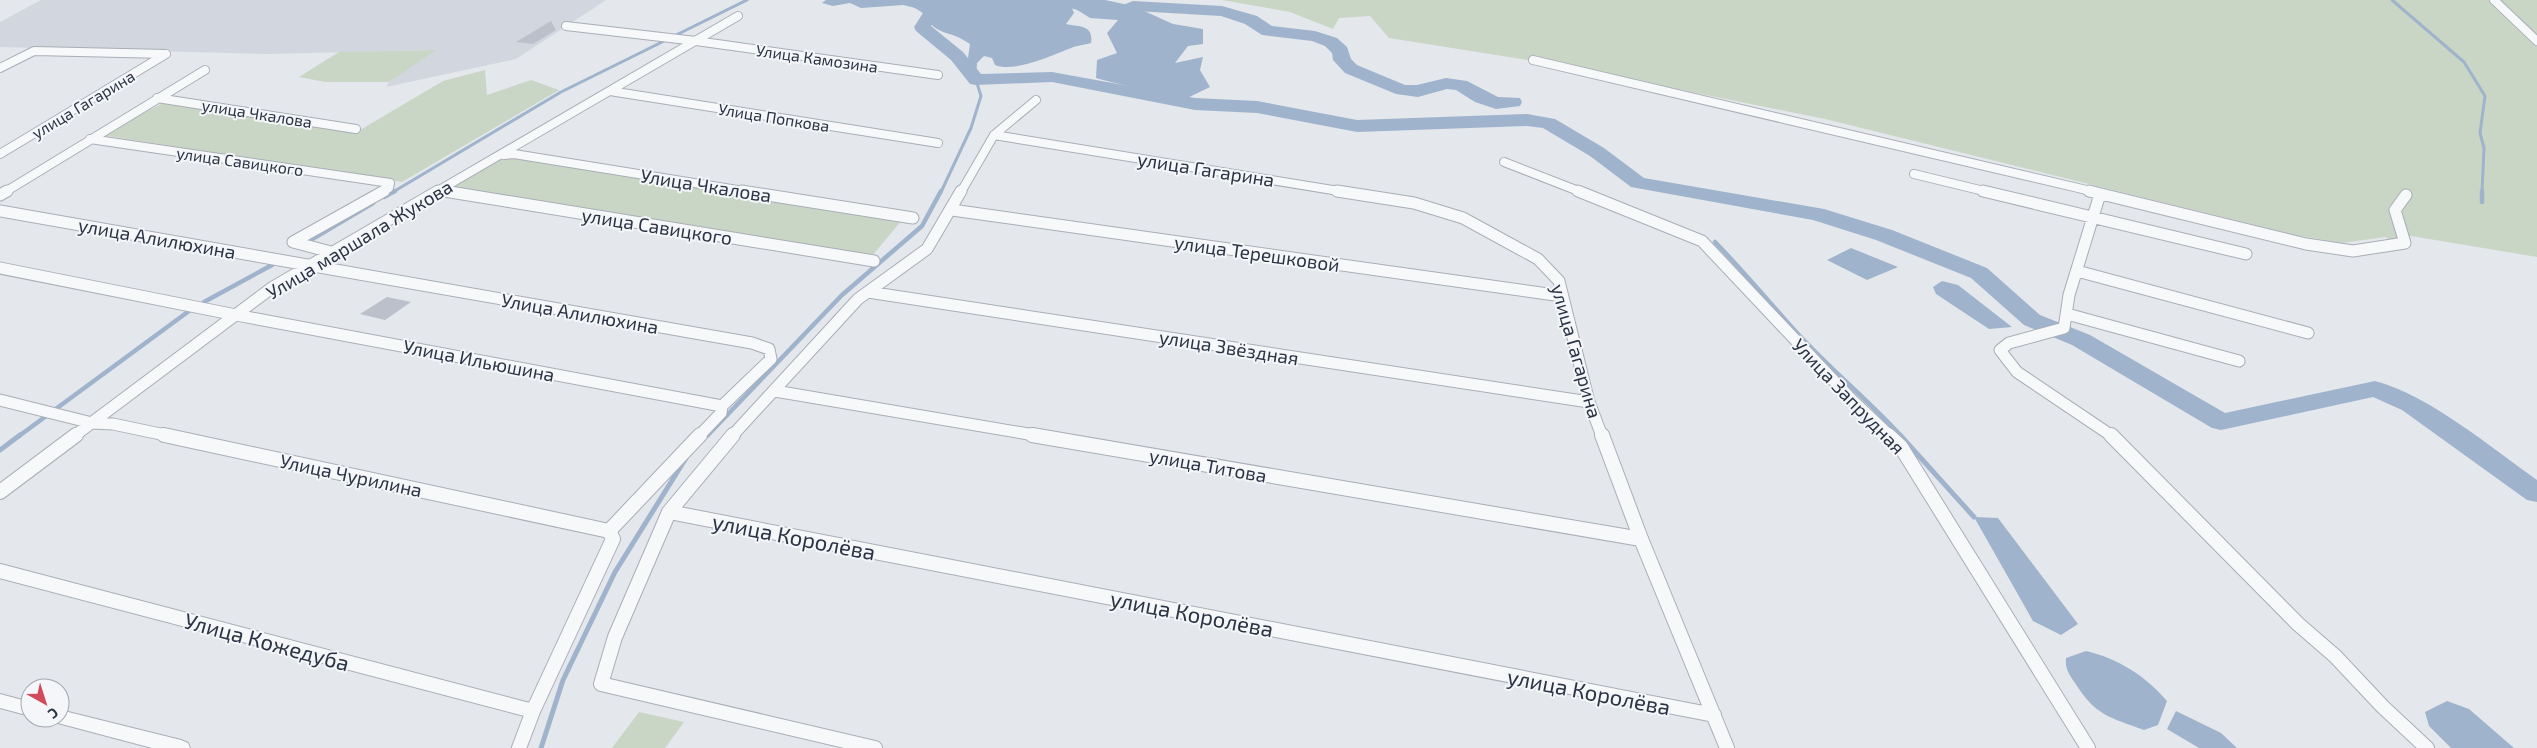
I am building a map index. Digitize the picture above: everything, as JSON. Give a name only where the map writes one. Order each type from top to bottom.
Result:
[{"type":"street","points":[[2494,0],[2537,41]]},
{"type":"street","name":"Улица маршала Жукова","points":[[0,492],[236,315],[309,265],[500,156],[738,16]]},
{"type":"street","name":"Улица Камозина","points":[[566,26],[696,41],[938,75]]},
{"type":"street","name":"улица Гагарина","points":[[0,68],[34,51],[166,54],[0,154]]},
{"type":"street","points":[[1533,60],[2306,244],[2353,251],[2404,243],[2395,210],[2406,195]]},
{"type":"street","points":[[0,195],[205,70]]},
{"type":"street","name":"Улица Попкова","points":[[610,91],[938,143]]},
{"type":"street","name":"улица Чкалова","points":[[157,98],[356,129]]},
{"type":"street","points":[[875,748],[601,684],[614,637],[669,512],[734,434],[858,299],[927,249],[952,210],[994,135],[1036,100]]},
{"type":"street","name":"улица Гагарина","points":[[994,135],[1370,196],[1440,210],[1463,218],[1538,259],[1559,281],[1589,402],[1641,539],[1727,748]]},
{"type":"street","name":"улица Савицкого","points":[[90,139],[390,186],[293,242],[331,252]]},
{"type":"street","name":"Улица Чкалова","points":[[500,156],[514,154],[913,218]]},
{"type":"street","name":"Улица Запрудная","points":[[1504,162],[1652,219],[1702,241],[1852,400],[1901,447],[2088,748]]},
{"type":"street","points":[[1914,174],[2246,254]]},
{"type":"street","name":"улица Савицкого","points":[[440,190],[874,261]]},
{"type":"street","points":[[2100,194],[2069,295],[2064,328],[2009,343],[2000,350],[2017,372],[2109,433],[2298,624],[2335,656],[2383,707],[2427,748]]},
{"type":"street","name":"улица Терешковой","points":[[952,210],[1562,296]]},
{"type":"street","name":"улица Алилюхина","points":[[0,211],[309,265]]},
{"type":"street","name":"Улица Алилюхина","points":[[309,265],[752,343],[769,349],[771,359],[722,406]]},
{"type":"street","name":"Улица Ильюшина","points":[[0,268],[236,315],[722,406]]},
{"type":"street","points":[[2077,271],[2308,333]]},
{"type":"street","name":"улица Звёздная","points":[[868,292],[1589,402]]},
{"type":"street","points":[[2067,314],[2239,361]]},
{"type":"street","name":"улица Титова","points":[[775,391],[1641,539]]},
{"type":"street","name":"Улица Чурилина","points":[[0,400],[92,423],[113,424],[609,531]]},
{"type":"street","points":[[518,748],[533,711],[613,539],[609,531],[721,413],[722,406]]},
{"type":"street","name":"улица Королёва","points":[[669,512],[1714,715]]},
{"type":"street","name":"Улица Кожедуба","points":[[0,571],[533,711]]},
{"type":"street","points":[[0,701],[20,706]]},
{"type":"street","points":[[70,720],[181,748]]},
{"type":"shaded area","points":[[41,0],[606,0],[516,59],[386,87],[389,82],[435,50],[268,54],[0,47],[0,22]]},
{"type":"green space","points":[[1222,0],[2537,0],[2537,257],[2411,236],[2395,242],[2385,237],[2342,243],[2295,235],[1825,119],[1553,64],[1389,38],[1370,16],[1339,18],[1333,29],[1290,12]]},
{"type":"green space","points":[[436,50],[389,82],[325,82],[299,77],[339,52]]},
{"type":"green space","points":[[485,70],[487,95],[531,80],[559,90],[402,182],[101,135],[165,102],[355,133],[443,81]]},
{"type":"green space","points":[[518,157],[902,220],[872,256],[453,188],[453,185],[497,160]]},
{"type":"green space","points":[[639,712],[684,722],[665,748],[612,748]]},
{"type":"water","points":[[826,0],[1105,0],[1133,6],[1173,24],[1203,29],[1203,44],[1188,46],[1175,63],[1203,57],[1200,70],[1210,87],[1183,100],[1096,78],[1097,60],[1117,53],[1107,33],[1118,20],[1090,18],[1071,6],[1074,13],[1066,24],[1088,29],[1091,43],[1074,47],[1044,59],[1012,67],[995,65],[992,58],[984,56],[977,63],[976,80],[967,65],[970,44],[937,29],[926,19],[920,9],[903,5],[861,8],[850,3],[833,6],[822,3]]},
{"type":"water","points":[[1851,248],[1898,267],[1867,280],[1827,260]]},
{"type":"water","points":[[1942,281],[1958,285],[2012,327],[1989,329],[1936,294],[1933,287]]},
{"type":"water","points":[[1974,517],[1998,518],[2078,624],[2061,635],[2033,621]]},
{"type":"water","points":[[2086,651],[2120,663],[2140,676],[2159,692],[2167,701],[2158,725],[2144,730],[2104,714],[2090,702],[2069,674],[2066,662],[2066,658]]},
{"type":"water","points":[[2447,701],[2469,709],[2514,748],[2451,748],[2429,726],[2425,712]]},
{"type":"water","points":[[2176,711],[2221,733],[2237,748],[2199,748],[2167,729]]},
{"type":"building","points":[[551,21],[556,30],[533,44],[516,42]]},
{"type":"building","points":[[387,297],[411,302],[385,320],[360,314]]},
{"type":"waterway","points":[[393,192],[561,92],[747,0]]},
{"type":"waterway","points":[[910,0],[932,11],[922,27],[957,56],[976,80],[1052,77],[1195,104],[1257,107],[1357,126],[1527,120],[1548,123],[1597,152],[1638,183],[1816,214],[1884,235],[1979,273],[2032,320],[2081,340],[2221,422],[2375,389],[2411,404],[2537,493]]},
{"type":"waterway","points":[[1057,0],[1095,11],[1113,13],[1133,6],[1222,11],[1251,20],[1268,31],[1315,36],[1331,42],[1341,51],[1342,60],[1351,69],[1402,90],[1418,91],[1446,83],[1461,85],[1482,98],[1496,103],[1513,102]]},
{"type":"waterway","points":[[2392,0],[2464,62],[2485,96],[2480,133],[2484,148],[2482,192]]},
{"type":"waterway","points":[[941,192],[971,128],[981,96],[976,80]]},
{"type":"waterway","points":[[384,197],[395,191]]},
{"type":"waterway","points":[[707,436],[842,295],[922,226],[941,191]]},
{"type":"waterway","points":[[2482,192],[2482,202]]},
{"type":"waterway","points":[[304,244],[373,203]]},
{"type":"waterway","points":[[1715,242],[1797,333],[1900,435]]},
{"type":"waterway","points":[[204,302],[272,265]]},
{"type":"waterway","points":[[19,436],[189,311]]},
{"type":"waterway","points":[[0,450],[20,435]]},
{"type":"waterway","points":[[1900,435],[1974,517]]},
{"type":"waterway","points":[[541,748],[563,680],[615,572],[686,458]]}]
